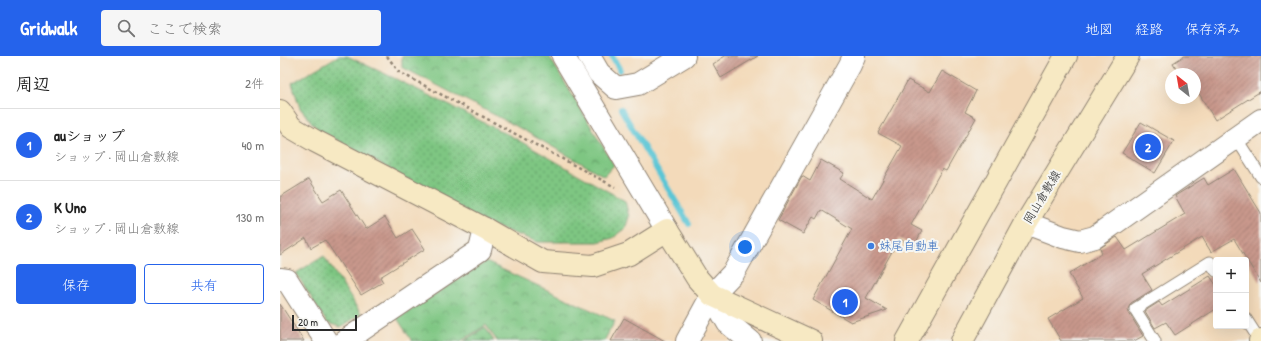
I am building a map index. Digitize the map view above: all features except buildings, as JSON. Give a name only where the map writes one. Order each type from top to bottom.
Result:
[{"type":"main road","points":[[907,341],[1066,56]]},
{"type":"main road","name":"岡山倉敷線","points":[[962,341],[1026,223],[1128,56]]},
{"type":"main road","points":[[280,112],[291,126],[315,141],[485,229],[543,262],[593,266],[629,254],[667,230],[697,278],[712,294],[811,341]]},
{"type":"street","points":[[563,56],[667,230]]},
{"type":"street","points":[[589,56],[599,73],[616,88],[638,84],[684,56]]},
{"type":"street","points":[[687,341],[712,294],[734,272],[854,56]]},
{"type":"street","points":[[1026,223],[1063,237],[1080,241],[1095,237],[1261,120]]},
{"type":"street","points":[[349,340],[480,250],[485,229]]},
{"type":"street","points":[[280,279],[287,280],[326,341]]},
{"type":"street","points":[[712,294],[728,323],[750,341]]},
{"type":"lane","points":[[1236,138],[1261,177]]},
{"type":"lane","points":[[1155,341],[1135,309],[1210,262],[1213,266]]},
{"type":"lane","points":[[1249,324],[1260,341]]},
{"type":"path","points":[[387,56],[399,72],[618,189],[636,178]]},
{"type":"green space","points":[[338,56],[347,56],[511,136],[625,201],[629,217],[625,229],[613,238],[598,242],[538,242],[488,224],[317,129],[300,108],[292,83]]},
{"type":"green space","points":[[402,56],[549,56],[614,165],[604,176],[516,126],[402,67]]},
{"type":"green space","points":[[324,256],[361,314],[341,327],[327,323],[296,273]]},
{"type":"green space","points":[[486,262],[615,321],[604,341],[497,341],[486,325],[461,341],[412,341],[397,318]]},
{"type":"green space","points":[[485,327],[494,341],[464,341]]},
{"type":"waterway","points":[[612,56],[620,70]]},
{"type":"waterway","points":[[621,109],[689,224]]},
{"type":"place","name":"K Uno","points":[[1148,147]]},
{"type":"place","name":"妹尾自動車","points":[[871,246]]},
{"type":"place","name":"auショップ","points":[[845,302]]}]
